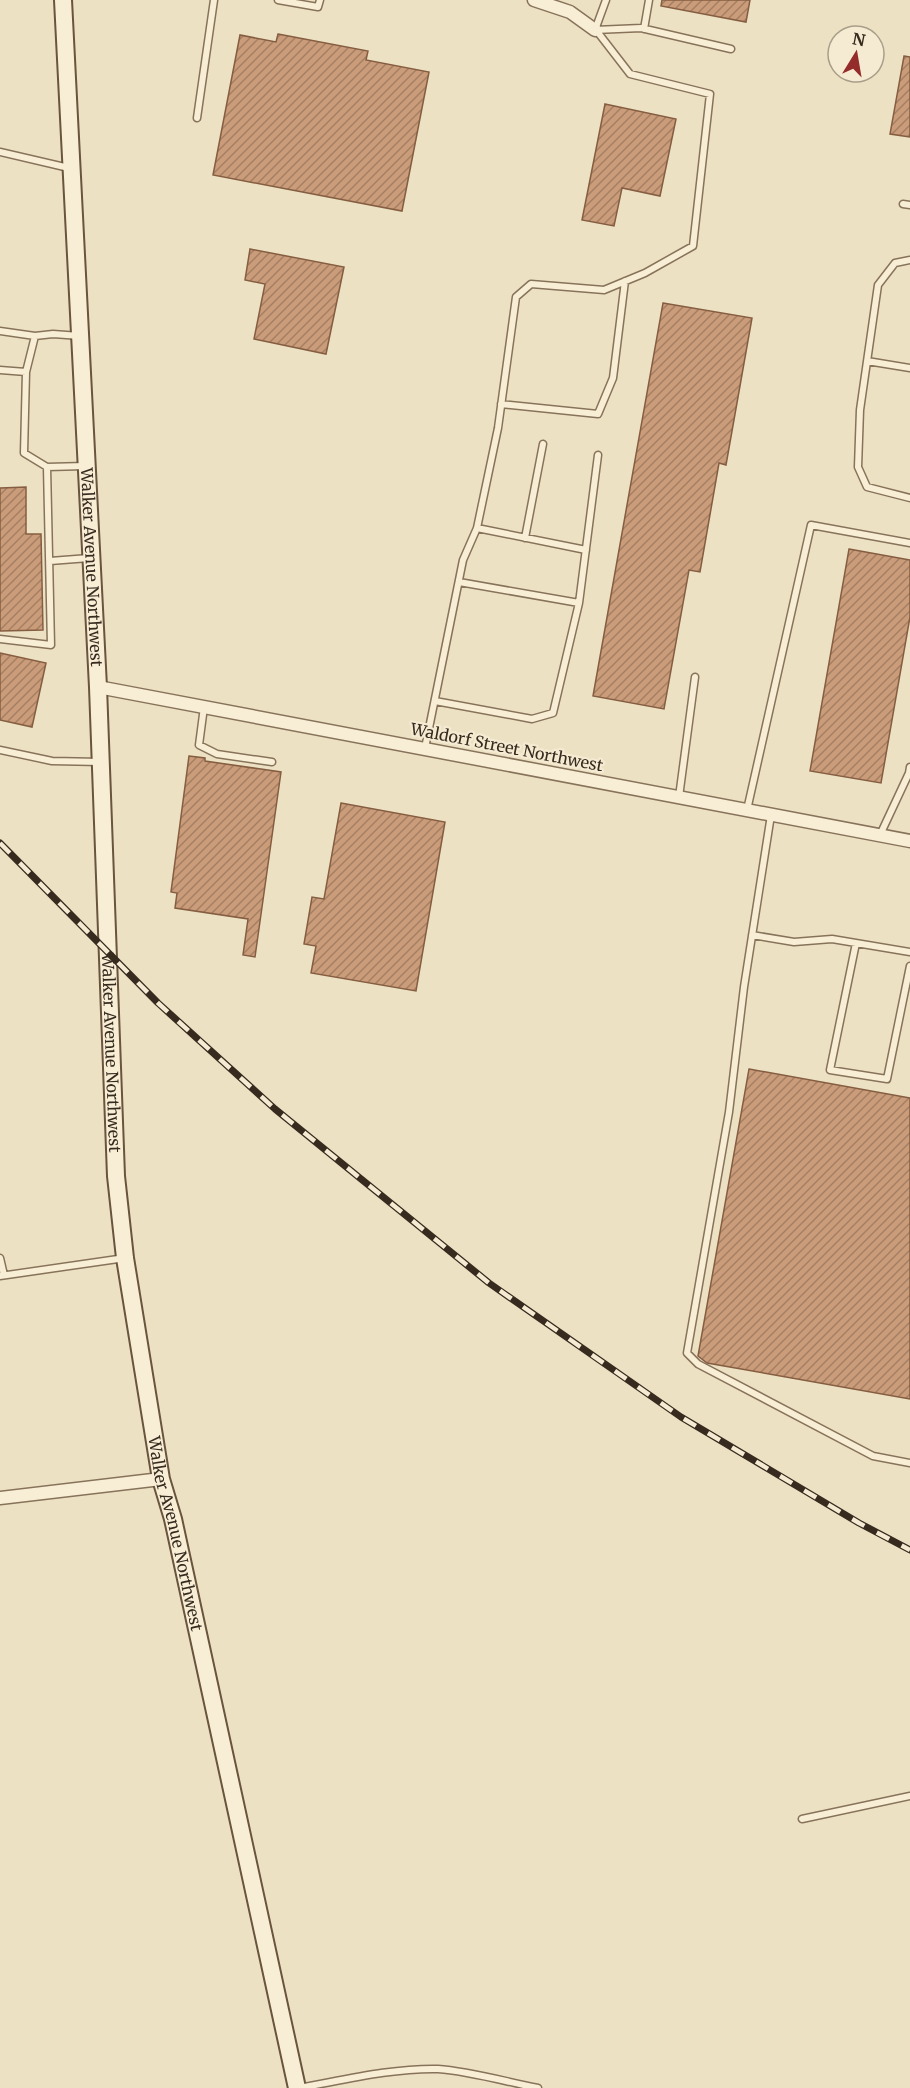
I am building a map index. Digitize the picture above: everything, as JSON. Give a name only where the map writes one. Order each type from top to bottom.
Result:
[{"type":"main road","name":"Walker Avenue Northwest","points":[[63,0],[98,687],[112,1113],[125,1257],[161,1479],[173,1519],[298,2088]]},
{"type":"street","points":[[534,0],[570,12],[596,30]]},
{"type":"street","name":"Waldorf Street Northwest","points":[[98,687],[910,841]]},
{"type":"street","points":[[0,1498],[161,1479]]},
{"type":"lane","points":[[197,118],[214,0]]},
{"type":"lane","points":[[278,0],[318,7],[320,0]]},
{"type":"lane","points":[[596,30],[606,0]]},
{"type":"lane","points":[[644,29],[649,0]]},
{"type":"lane","points":[[596,30],[644,29],[731,49]]},
{"type":"lane","points":[[425,748],[463,560],[477,528],[501,404],[516,297],[531,284],[604,290],[645,273],[693,246],[710,94],[630,74],[596,30]]},
{"type":"lane","points":[[0,152],[73,169]]},
{"type":"lane","points":[[910,260],[895,263],[878,285],[860,410],[858,467],[867,487],[910,498]]},
{"type":"lane","points":[[501,404],[598,414],[613,378],[625,281]]},
{"type":"lane","points":[[0,331],[35,336],[53,334],[81,336]]},
{"type":"lane","points":[[35,336],[26,372],[24,453],[47,467],[87,466]]},
{"type":"lane","points":[[867,361],[910,368]]},
{"type":"lane","points":[[0,370],[26,372]]},
{"type":"lane","points":[[525,538],[543,444]]},
{"type":"lane","points":[[435,701],[532,719],[553,713],[579,603],[598,455]]},
{"type":"lane","points":[[0,639],[51,645],[47,467]]},
{"type":"lane","points":[[747,810],[811,525],[910,543]]},
{"type":"lane","points":[[477,528],[586,550]]},
{"type":"lane","points":[[50,561],[91,558]]},
{"type":"lane","points":[[459,582],[579,603]]},
{"type":"lane","points":[[679,797],[695,677]]},
{"type":"lane","points":[[204,707],[199,745],[218,754],[272,762]]},
{"type":"lane","points":[[0,750],[52,761],[101,762]]},
{"type":"lane","points":[[880,835],[910,767]]},
{"type":"lane","points":[[771,814],[752,935],[729,1112],[687,1353],[698,1364],[873,1456],[910,1463]]},
{"type":"lane","points":[[752,935],[794,942],[832,939],[910,952]]},
{"type":"lane","points":[[856,944],[830,1070],[887,1079],[910,966]]},
{"type":"lane","points":[[0,1257],[2,1275],[125,1257]]},
{"type":"lane","points":[[802,1819],[910,1796]]},
{"type":"lane","points":[[298,2088],[402,2071],[439,2069],[538,2088]]},
{"type":"building","points":[[662,0],[750,0],[746,22],[661,6]]},
{"type":"building","points":[[278,34],[368,51],[366,60],[429,72],[402,211],[213,175],[240,35],[276,42]]},
{"type":"building","points":[[904,56],[910,57],[910,137],[890,134]]},
{"type":"building","points":[[605,104],[676,119],[660,196],[622,188],[614,226],[582,220]]},
{"type":"building","points":[[250,249],[344,267],[326,354],[254,339],[265,284],[245,280]]},
{"type":"building","points":[[663,303],[752,318],[726,465],[719,463],[700,572],[689,570],[664,709],[593,696]]},
{"type":"building","points":[[26,487],[26,534],[41,534],[43,630],[0,631],[0,488]]},
{"type":"building","points":[[849,549],[910,560],[910,617],[881,783],[810,771]]},
{"type":"building","points":[[0,653],[46,663],[32,727],[0,720]]},
{"type":"building","points":[[189,756],[205,758],[205,761],[281,772],[255,957],[243,955],[248,919],[175,908],[177,893],[171,892]]},
{"type":"building","points":[[341,803],[445,822],[416,991],[311,973],[316,946],[304,944],[312,897],[324,899]]},
{"type":"building","points":[[749,1069],[910,1098],[910,1399],[707,1363],[698,1356]]},
{"type":"railway","points":[[0,843],[158,1003],[275,1109],[489,1283],[681,1417],[859,1523],[910,1550]]}]
